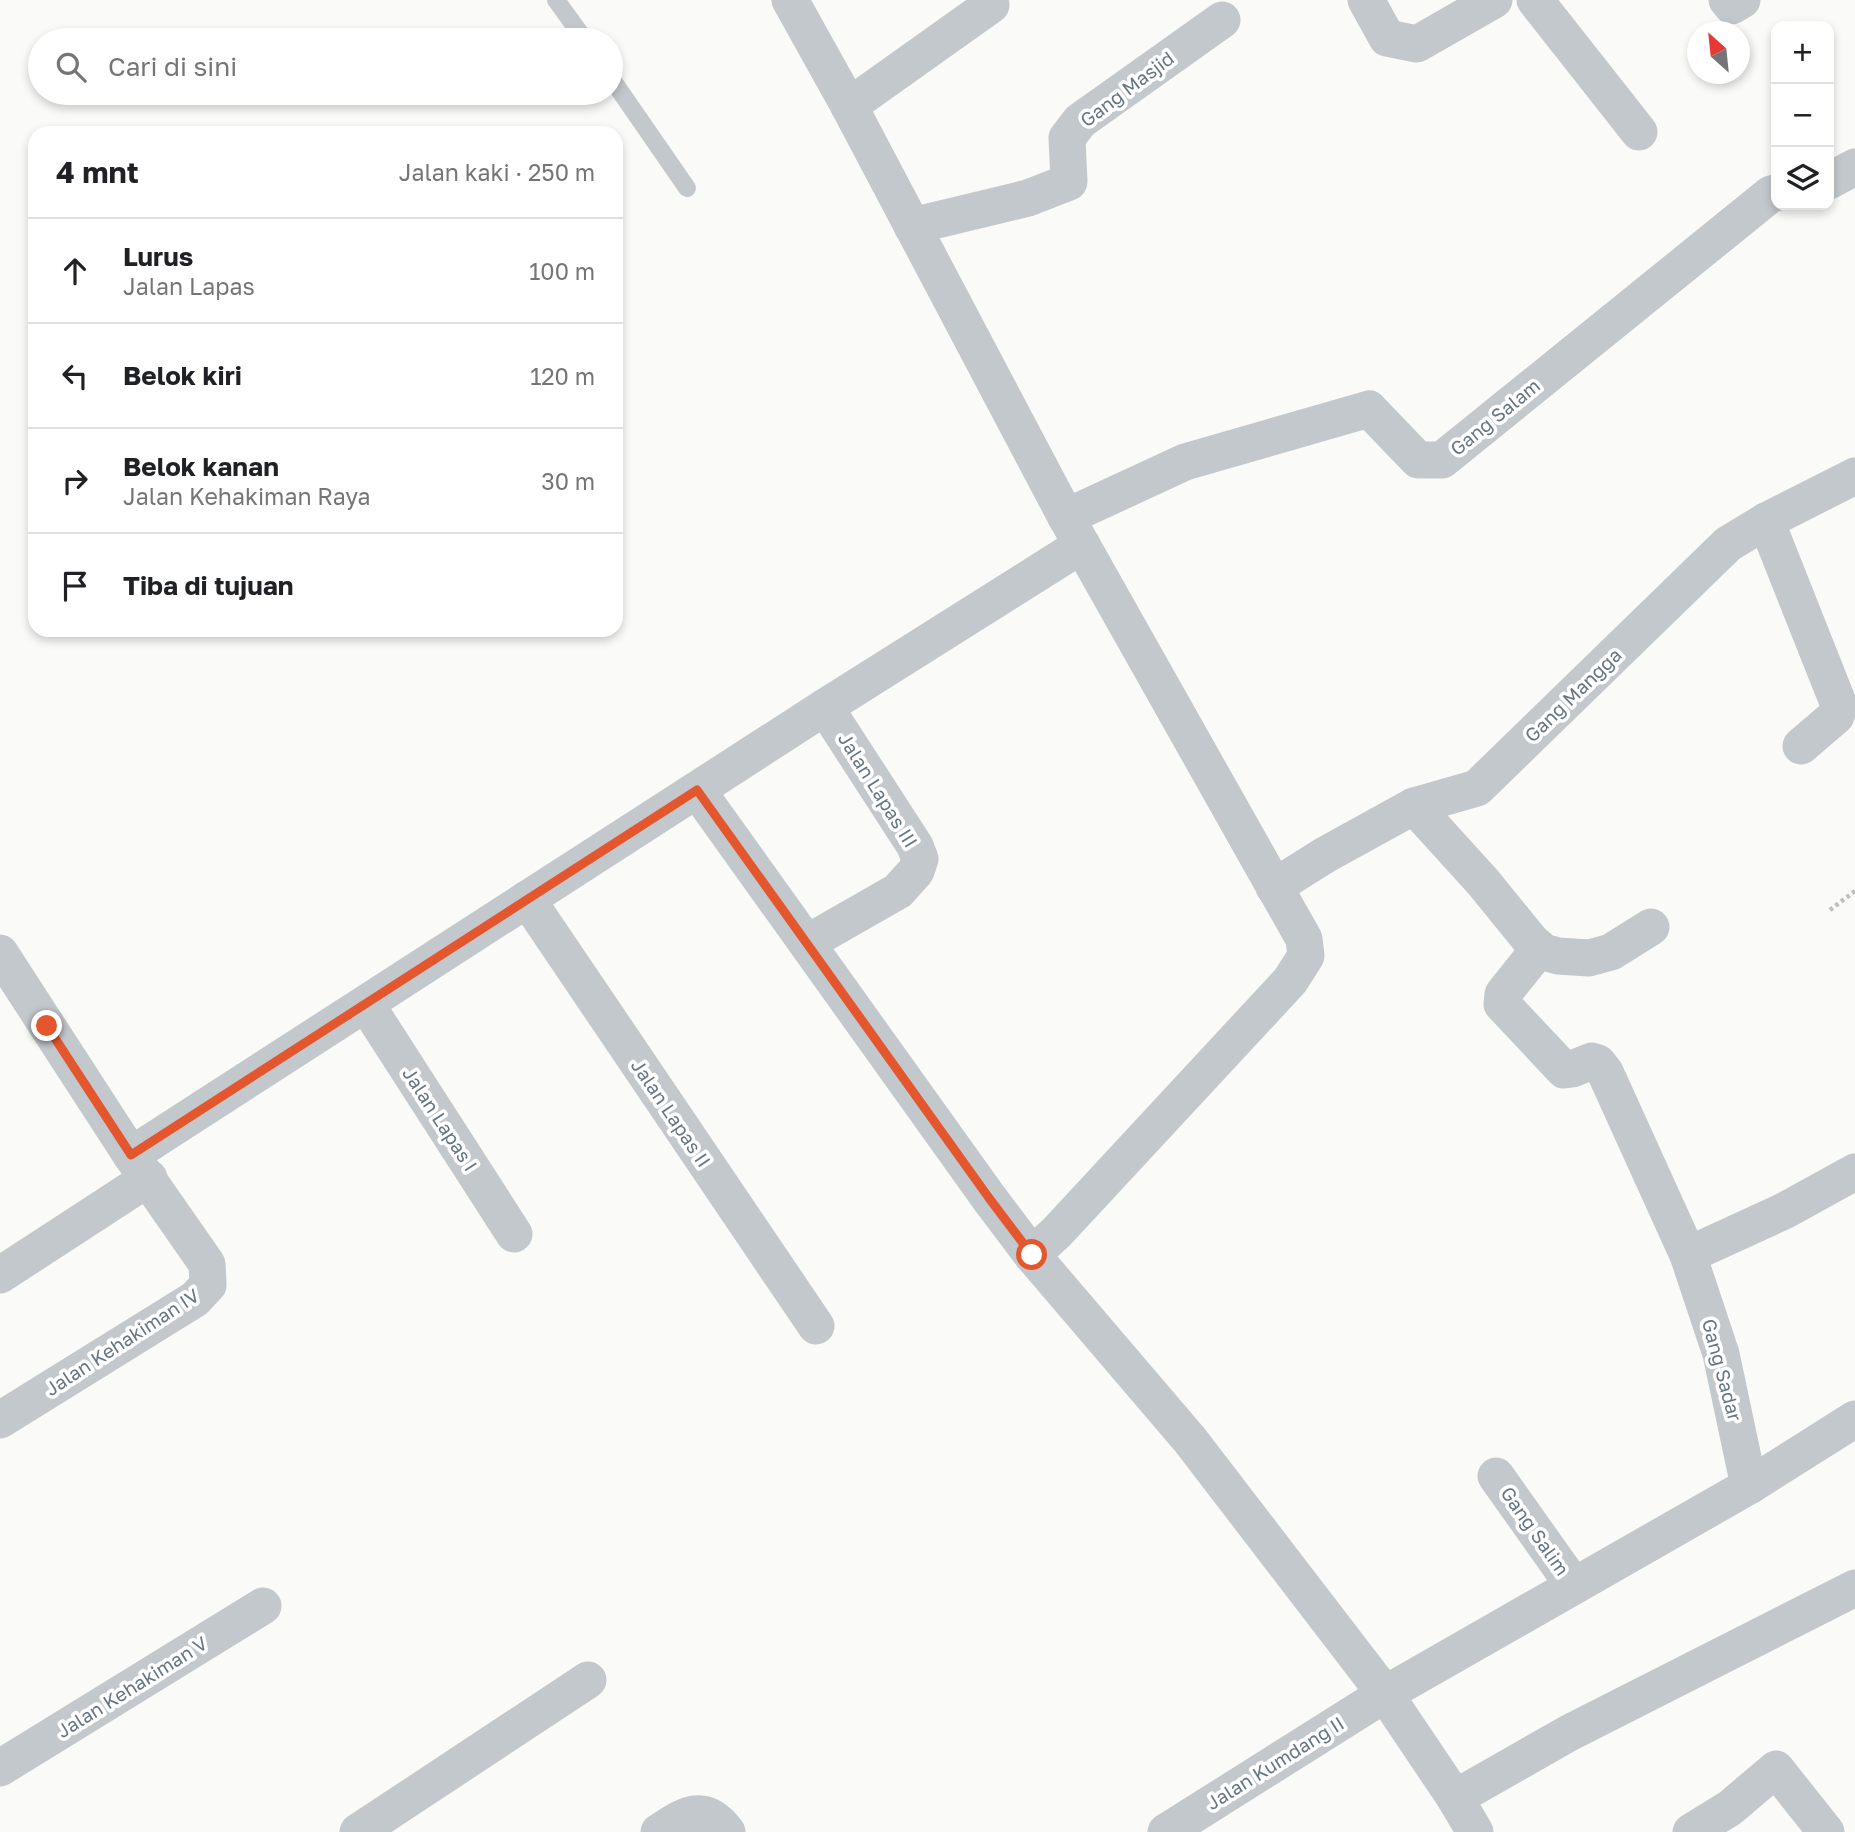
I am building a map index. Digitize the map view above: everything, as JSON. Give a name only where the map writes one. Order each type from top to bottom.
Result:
[{"type":"street","points":[[790,0],[1074,531],[1304,939],[1306,956],[1290,981],[1057,1232],[1032,1255]]},
{"type":"street","points":[[1366,0],[1387,38],[1417,44],[1494,0]]},
{"type":"street","points":[[1535,0],[1639,132]]},
{"type":"street","points":[[1727,0],[1732,6],[1742,0]]},
{"type":"street","points":[[849,106],[991,5]]},
{"type":"street","name":"Gang Masjid","points":[[912,226],[1028,198],[1069,182],[1068,138],[1080,121],[1222,20]]},
{"type":"street","points":[[1834,178],[1855,167]]},
{"type":"street","name":"Gang Salam","points":[[1074,531],[1185,462],[1369,409],[1419,460],[1442,460],[1771,194]]},
{"type":"street","name":"Gang Mangga","points":[[1274,887],[1413,806],[1477,788],[1728,544],[1766,521],[1855,477]]},
{"type":"street","points":[[1766,521],[1839,705],[1836,716],[1801,746]]},
{"type":"street","points":[[0,1275],[140,1167],[366,1004],[825,707],[1074,531]]},
{"type":"street","name":"Jalan Lapas III","points":[[807,943],[898,891],[915,871],[920,859],[915,846],[825,707]]},
{"type":"street","points":[[697,790],[1032,1255],[1190,1440],[1385,1694],[1475,1832]]},
{"type":"street","points":[[1413,806],[1483,882],[1539,949],[1558,956],[1589,958],[1611,952],[1651,927]]},
{"type":"street","name":"Jalan Lapas II","points":[[527,899],[816,1326]]},
{"type":"street","name":"Gang Sadar","points":[[1539,949],[1503,994],[1502,1004],[1564,1070],[1592,1061],[1598,1063],[1605,1072],[1688,1255],[1721,1354],[1749,1486]]},
{"type":"street","points":[[2,960],[140,1167]]},
{"type":"street","name":"Jalan Lapas I","points":[[366,1004],[514,1234]]},
{"type":"street","name":"Jalan Kehakiman IV","points":[[0,1420],[195,1299],[208,1285],[207,1264],[140,1167]]},
{"type":"street","points":[[1688,1255],[1784,1211],[1855,1172]]},
{"type":"street","name":"Jalan Kumdang II","points":[[1166,1832],[1385,1694],[1749,1486],[1855,1419]]},
{"type":"street","name":"Gang Salim","points":[[1496,1476],[1574,1586]]},
{"type":"street","points":[[1455,1798],[1569,1733],[1855,1588]]},
{"type":"street","name":"Jalan Kehakiman V","points":[[0,1768],[263,1606]]},
{"type":"street","points":[[358,1832],[588,1680]]},
{"type":"street","points":[[1691,1832],[1730,1808],[1776,1769],[1826,1832]]},
{"type":"street","points":[[659,1832],[692,1813],[701,1813],[711,1815],[727,1832]]},
{"type":"lane","points":[[556,0],[576,28]]},
{"type":"lane","points":[[623,95],[687,188]]},
{"type":"path","points":[[1830,910],[1855,891]]},
{"type":"route","points":[[47,1026],[131,1155],[697,790],[1032,1255]]}]
